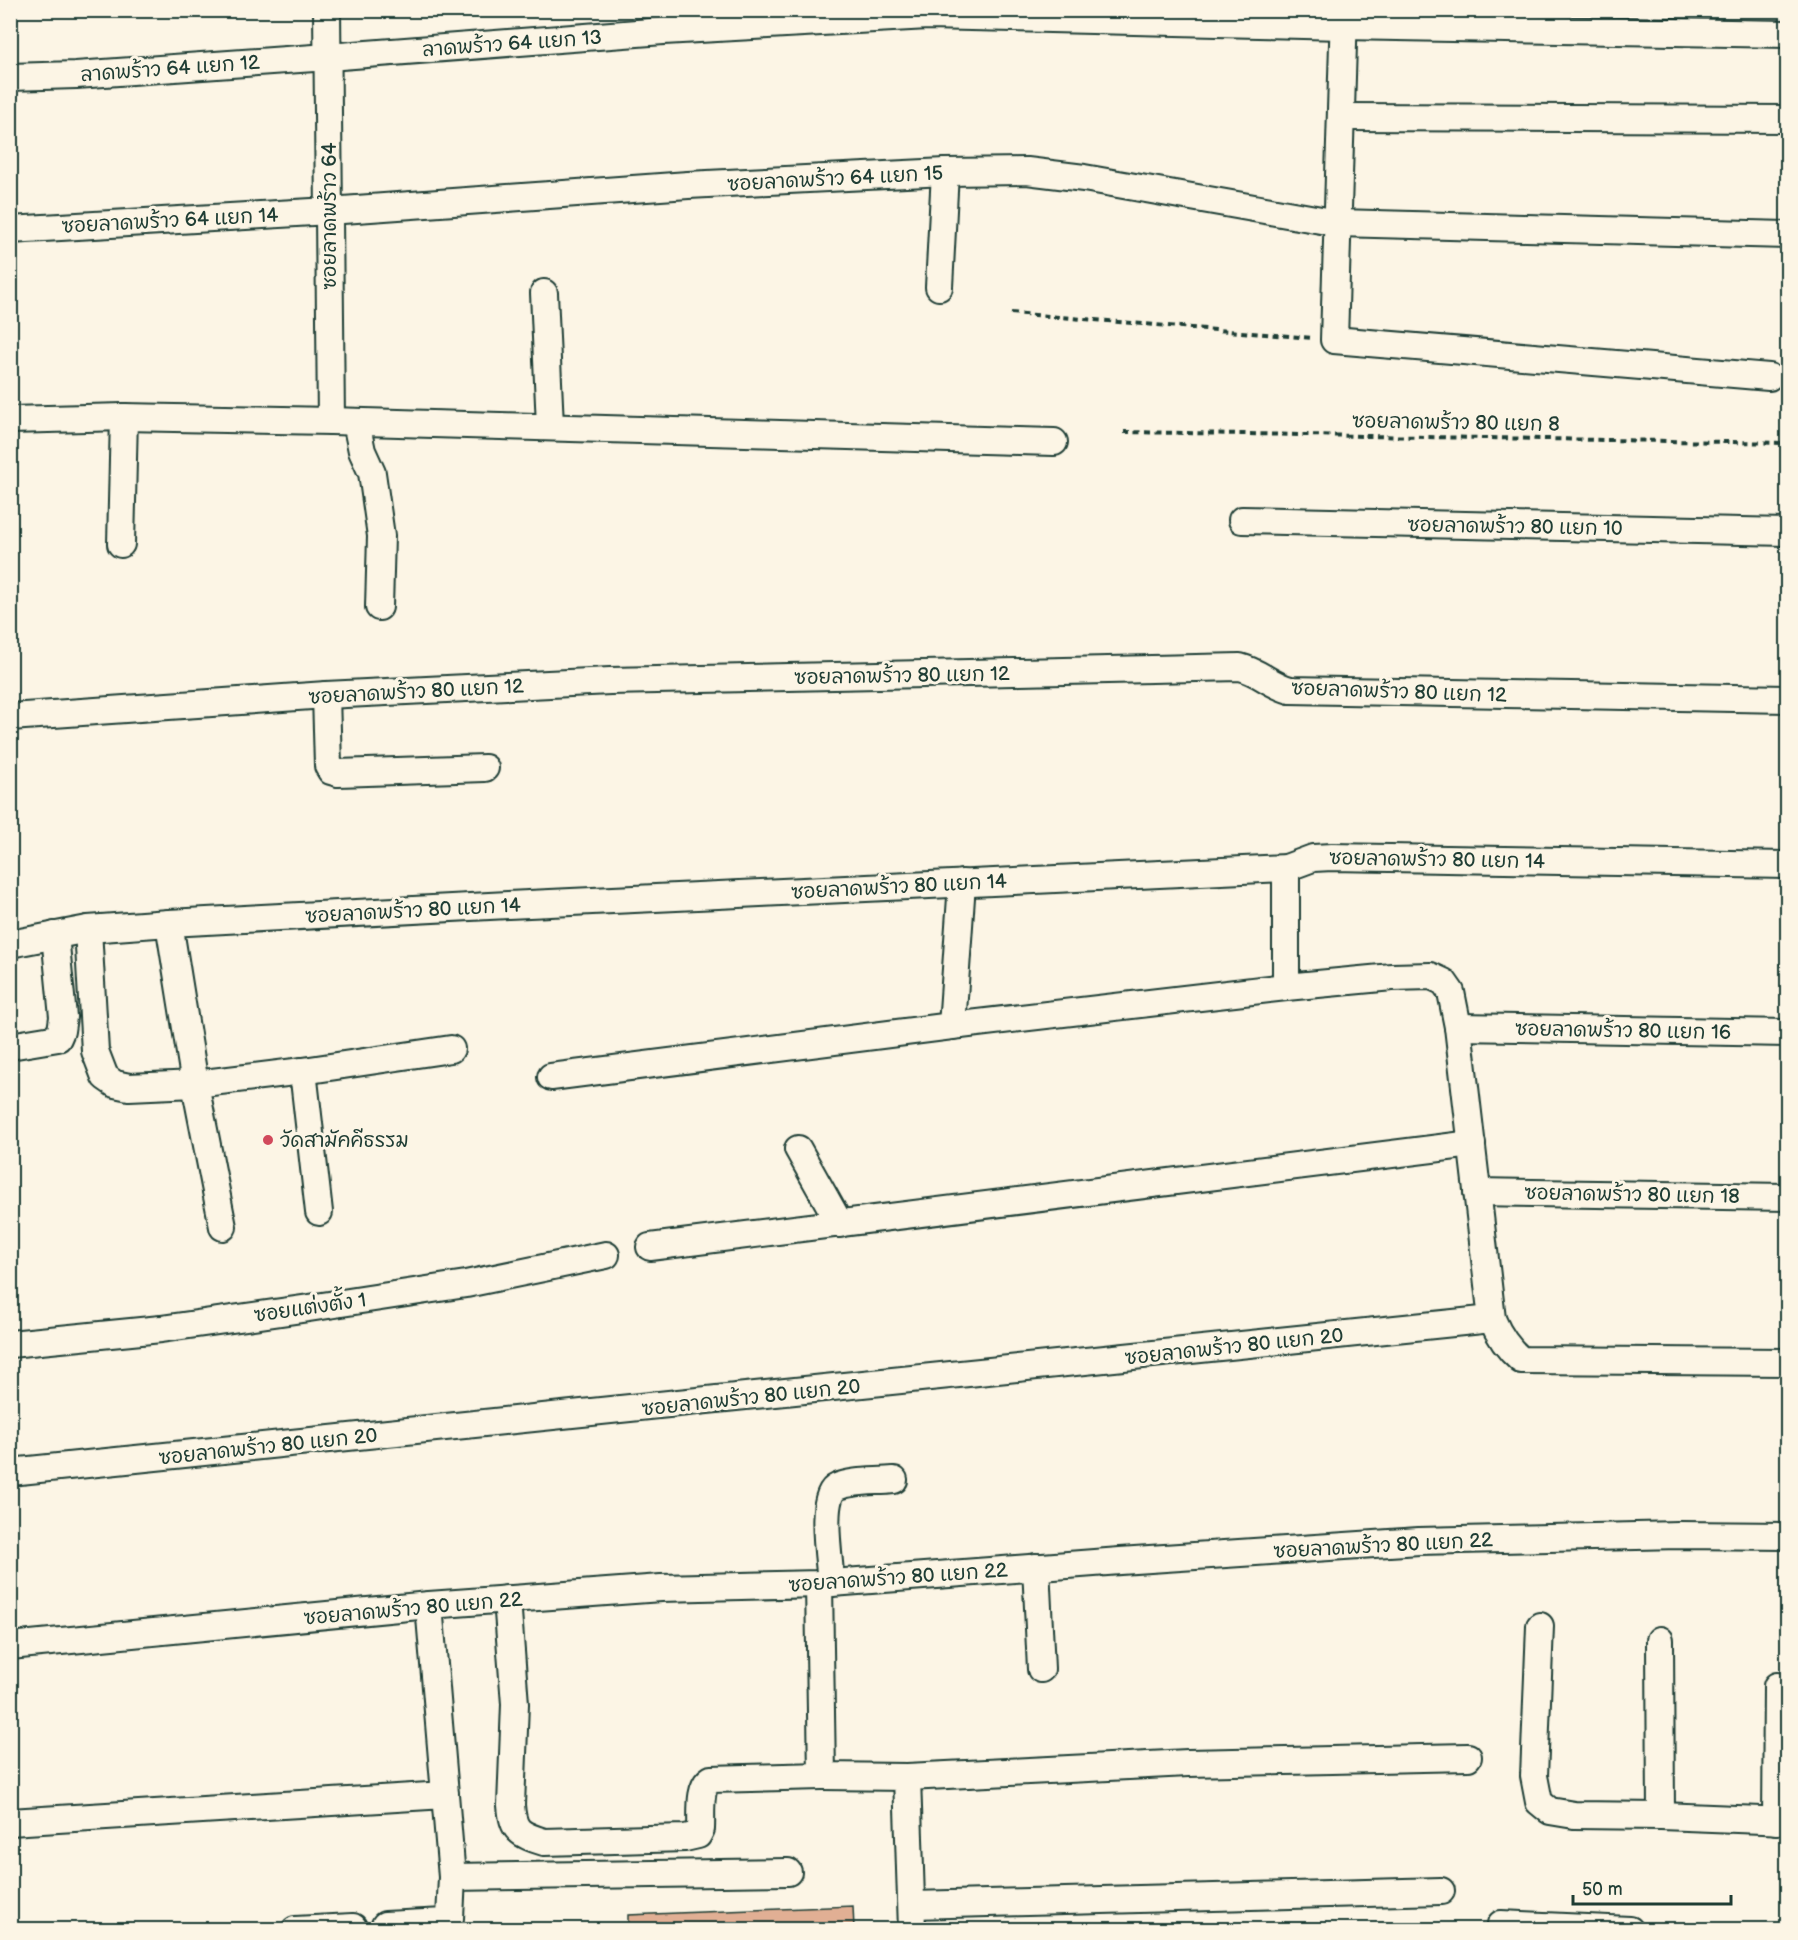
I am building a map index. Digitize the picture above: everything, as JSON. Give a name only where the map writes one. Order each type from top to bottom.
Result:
[{"type":"street","name":"ซอยลาดพร้าว 64","points":[[327,10],[329,211],[344,421],[372,473],[381,536],[379,607]]},
{"type":"street","name":"ลาดพร้าว 64 แยก 13","points":[[328,57],[663,31],[928,16],[1344,18],[1788,34]]},
{"type":"street","points":[[1344,18],[1334,340],[1769,377]]},
{"type":"street","name":"ลาดพร้าว 64 แยก 12","points":[[10,77],[76,75],[328,57]]},
{"type":"street","points":[[1341,117],[1788,119]]},
{"type":"street","name":"ซอยลาดพร้าว 64 แยก 15","points":[[329,211],[676,186],[945,172],[1027,171],[1084,178],[1338,223],[1788,235]]},
{"type":"street","points":[[939,287],[945,172]]},
{"type":"street","name":"ซอยลาดพร้าว 64 แยก 14","points":[[10,230],[329,211]]},
{"type":"street","points":[[544,293],[550,426]]},
{"type":"street","points":[[121,544],[124,417]]},
{"type":"street","points":[[10,420],[124,417],[344,421],[1054,442]]},
{"type":"street","name":"ซอยลาดพร้าว 80 แยก 10","points":[[1242,520],[1788,532]]},
{"type":"street","name":"ซอยลาดพร้าว 80 แยก 12","points":[[10,717],[326,695],[610,681],[1240,667],[1254,671],[1276,687],[1290,690],[1788,699]]},
{"type":"street","points":[[326,695],[328,766],[331,771],[338,773],[485,768]]},
{"type":"street","name":"ซอยลาดพร้าว 80 แยก 14","points":[[10,944],[88,929],[169,923],[1286,868],[1313,858],[1332,856],[1788,865]]},
{"type":"street","points":[[1286,868],[1286,987]]},
{"type":"street","points":[[952,1026],[962,883]]},
{"type":"street","points":[[169,923],[195,1084],[223,1227]]},
{"type":"street","points":[[88,929],[95,1051],[105,1077],[115,1084],[129,1087],[195,1084],[451,1049]]},
{"type":"street","points":[[10,1046],[58,1038],[61,1031],[63,1017],[55,935]]},
{"type":"street","points":[[551,1077],[952,1026],[1286,987],[1401,976],[1431,976],[1444,982],[1451,992],[1458,1027],[1491,1319],[1500,1338],[1521,1360],[1788,1362]]},
{"type":"street","name":"ซอยลาดพร้าว 80 แยก 16","points":[[1458,1027],[1788,1033]]},
{"type":"street","points":[[303,1071],[319,1212]]},
{"type":"street","points":[[650,1247],[1472,1143]]},
{"type":"street","points":[[798,1149],[840,1224]]},
{"type":"street","name":"ซอยลาดพร้าว 80 แยก 18","points":[[1477,1192],[1788,1197]]},
{"type":"street","name":"ซอยแต่งตั้ง 1","points":[[10,1344],[161,1329],[320,1306],[466,1284],[606,1255]]},
{"type":"street","name":"ซอยลาดพร้าว 80 แยก 20","points":[[10,1473],[1491,1319]]},
{"type":"street","points":[[822,1776],[826,1512],[830,1493],[835,1488],[848,1484],[894,1480]]},
{"type":"street","name":"ซอยลาดพร้าว 80 แยก 22","points":[[10,1646],[507,1599],[661,1588],[825,1583],[1419,1541],[1679,1535],[1788,1536]]},
{"type":"street","points":[[1036,1567],[1041,1669]]},
{"type":"street","points":[[507,1599],[515,1704],[512,1821],[517,1830],[526,1836],[544,1842],[698,1835],[701,1829],[703,1790],[706,1782],[711,1779],[822,1776],[907,1777],[1188,1763],[1468,1757]]},
{"type":"street","points":[[386,1925],[445,1922],[450,1918],[452,1877],[429,1605]]},
{"type":"street","points":[[1540,1626],[1534,1776],[1539,1802],[1550,1811],[1574,1815],[1782,1821],[1778,1686]]},
{"type":"street","points":[[1660,1640],[1661,1816]]},
{"type":"street","points":[[907,1777],[912,1917],[1441,1891]]},
{"type":"street","points":[[10,1822],[445,1795]]},
{"type":"street","points":[[452,1877],[788,1872]]},
{"type":"street","points":[[1501,1924],[1630,1929]]},
{"type":"street","points":[[295,1929],[353,1927]]},
{"type":"path","points":[[1011,313],[1334,340]]},
{"type":"path","name":"ซอยลาดพร้าว 80 แยก 8","points":[[1124,432],[1788,443]]},
{"type":"building","points":[[853,1906],[854,1929],[628,1929],[628,1915]]},
{"type":"place","name":"วัดสามัคคีธรรม","points":[[268,1140]]}]
